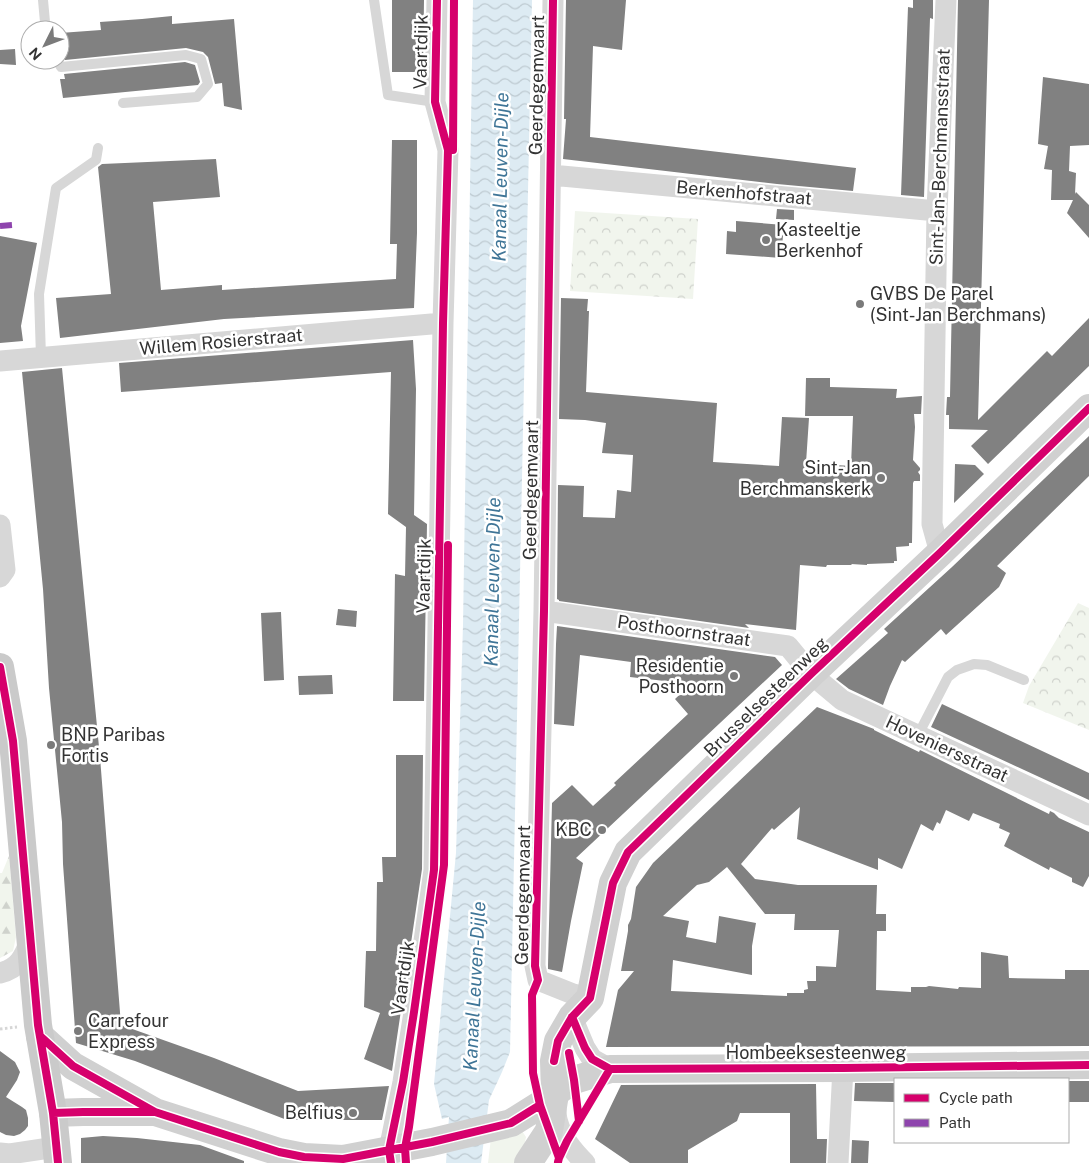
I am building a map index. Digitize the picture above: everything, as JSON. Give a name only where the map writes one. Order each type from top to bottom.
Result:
[{"type":"main road","name":"Brusselsesteenweg","points":[[528,1163],[549,1131],[555,1094],[554,1061],[558,1041],[581,1007],[613,882],[628,852],[811,674],[940,554],[1089,408]]},
{"type":"main road","points":[[1,677],[13,741],[38,1025],[53,1113],[57,1155]]},
{"type":"main road","points":[[40,1036],[73,1066],[155,1112]]},
{"type":"main road","name":"Hombeeksesteenweg","points":[[155,1112],[279,1152],[348,1161],[511,1123],[574,1080],[610,1069],[1089,1065]]},
{"type":"main road","points":[[53,1113],[155,1112]]},
{"type":"street","name":"Vaartdijk","points":[[389,1150],[403,1082],[434,870],[443,323],[448,150],[435,102],[437,0]]},
{"type":"street","name":"Geerdegemvaart","points":[[553,0],[544,611],[535,966],[538,980],[573,994],[581,1007]]},
{"type":"street","name":"Sint-Jan-Berchmansstraat","points":[[940,554],[932,524],[937,211],[946,0]]},
{"type":"street","name":"Berkenhofstraat","points":[[551,175],[937,211]]},
{"type":"street","name":"Willem Rosierstraat","points":[[0,361],[443,323]]},
{"type":"street","points":[[0,525],[5,570],[0,578]]},
{"type":"street","name":"Posthoornstraat","points":[[544,611],[788,646],[811,674]]},
{"type":"street","name":"Hoveniersstraat","points":[[811,674],[842,700],[1089,815]]},
{"type":"street","points":[[0,973],[7,971],[22,960],[31,939]]},
{"type":"street","points":[[581,1007],[585,1048],[592,1059],[610,1069]]},
{"type":"street","points":[[838,1163],[843,1068]]},
{"type":"street","points":[[555,1094],[557,1121],[562,1133],[585,1163]]},
{"type":"street","points":[[0,1152],[57,1155]]},
{"type":"lane","points":[[43,0],[45,20]]},
{"type":"lane","points":[[374,0],[388,95],[435,102]]},
{"type":"lane","points":[[70,66],[186,55],[201,60],[208,84],[197,97],[123,103]]},
{"type":"lane","points":[[41,357],[39,294],[56,188],[96,160],[98,148]]},
{"type":"lane","points":[[918,735],[948,677],[957,670],[974,664],[987,666],[1024,680]]},
{"type":"green space","points":[[575,211],[698,219],[693,299],[570,291]]},
{"type":"green space","points":[[1078,603],[1089,608],[1089,730],[1023,703],[1029,686]]},
{"type":"green space","points":[[9,856],[16,937],[13,951],[0,958],[0,873],[2,873]]},
{"type":"green space","points":[[520,1128],[526,1137],[518,1163],[488,1163],[491,1138]]},
{"type":"water","name":"Kanaal Leuven-Dijle","points":[[473,0],[532,0],[510,1052],[489,1100],[481,1163],[446,1163],[449,1117],[442,1119],[434,1084],[456,853],[463,625]]},
{"type":"building","points":[[392,0],[424,0],[423,72],[392,72]]},
{"type":"building","points":[[566,0],[626,0],[622,50],[593,46],[590,137],[856,168],[853,191],[563,159],[566,119],[564,119]]},
{"type":"building","points":[[913,0],[933,0],[933,19],[930,18],[924,197],[901,195],[908,7],[913,8]]},
{"type":"building","points":[[958,0],[989,0],[978,420],[1047,351],[1052,356],[1089,318],[1089,366],[988,464],[971,446],[988,430],[949,429],[949,415],[946,415],[947,397],[950,397]]},
{"type":"building","points":[[172,16],[172,24],[234,19],[242,110],[224,106],[222,83],[215,84],[208,57],[203,52],[186,48],[70,60],[70,32],[101,30],[100,22]]},
{"type":"building","points":[[15,49],[16,65],[0,64],[0,50]]},
{"type":"building","points":[[185,62],[195,65],[200,82],[198,85],[63,98],[60,79],[65,79],[64,74]]},
{"type":"building","points":[[1043,77],[1089,84],[1089,145],[1070,146],[1069,171],[1076,173],[1075,194],[1076,192],[1089,205],[1089,238],[1067,213],[1073,200],[1051,200],[1052,170],[1044,169],[1048,146],[1038,144]]},
{"type":"building","points":[[392,140],[417,140],[417,233],[414,308],[224,319],[60,338],[56,298],[111,294],[98,167],[102,164],[216,159],[220,197],[153,202],[161,290],[222,285],[222,290],[396,279],[397,244],[390,244]]},
{"type":"building","points":[[777,209],[794,210],[794,220],[776,219]]},
{"type":"building","name":"Kasteeltje Berkenhof","points":[[736,221],[784,225],[781,258],[726,254],[727,231],[736,232]]},
{"type":"building","points":[[0,236],[37,243],[21,326],[23,341],[0,343]]},
{"type":"building","points":[[561,298],[588,299],[586,392],[717,403],[713,462],[779,466],[782,417],[809,418],[806,463],[851,466],[853,416],[805,416],[806,378],[830,378],[830,387],[897,389],[896,398],[922,396],[921,414],[914,414],[913,460],[920,468],[918,472],[920,481],[914,481],[913,483],[912,543],[909,543],[909,546],[896,547],[897,561],[894,561],[894,563],[827,565],[826,567],[800,565],[796,630],[745,624],[749,628],[559,601],[557,599],[558,485],[584,486],[583,517],[615,518],[617,490],[631,492],[633,455],[602,453],[606,423],[559,419]]},
{"type":"building","points":[[413,340],[416,389],[414,515],[427,524],[424,701],[393,701],[395,574],[405,576],[406,527],[388,514],[391,372],[121,392],[119,363]]},
{"type":"building","points":[[62,368],[100,757],[121,1025],[214,1058],[298,1091],[389,1086],[382,1120],[287,1120],[135,1061],[76,1043],[63,864],[62,822],[49,688],[43,589],[22,372]]},
{"type":"building","points":[[1089,436],[1089,476],[997,566],[1006,573],[999,587],[946,635],[941,629],[905,662],[902,660],[883,705],[849,689],[836,679],[888,633],[884,629]]},
{"type":"building","points":[[955,464],[975,465],[984,474],[954,503]]},
{"type":"building","points":[[338,609],[357,611],[356,627],[336,625]]},
{"type":"building","points":[[281,612],[284,680],[264,681],[261,613]]},
{"type":"building","points":[[557,626],[775,657],[782,665],[576,858],[583,863],[562,972],[548,969],[552,803],[572,785],[593,806],[616,785],[614,783],[688,714],[675,699],[691,684],[630,677],[631,662],[580,655],[574,726],[554,724]]},
{"type":"building","points":[[332,675],[333,694],[299,695],[298,676]]},
{"type":"building","points":[[942,704],[1089,773],[1089,800],[931,727]]},
{"type":"building","points":[[817,707],[874,729],[1049,814],[1050,811],[1059,818],[1089,832],[1089,876],[1083,887],[1072,882],[1072,878],[1050,867],[1049,870],[1004,846],[1010,833],[999,828],[1000,824],[973,813],[969,821],[946,810],[940,824],[937,822],[933,831],[921,824],[902,869],[878,858],[878,870],[797,839],[800,807],[774,830],[772,828],[741,864],[755,879],[798,885],[877,885],[876,914],[886,914],[886,931],[877,931],[876,990],[911,992],[911,987],[929,986],[958,989],[959,987],[981,988],[981,952],[1008,956],[1009,978],[1065,979],[1065,970],[1089,970],[1089,1046],[606,1047],[618,990],[634,971],[621,971],[636,887],[653,863]],"holes":[[[727,867],[765,914],[795,914],[794,930],[839,930],[836,967],[816,966],[816,981],[807,981],[808,989],[804,990],[804,993],[787,993],[787,996],[671,991],[673,960],[752,975],[752,946],[756,923],[719,916],[716,943],[686,937],[689,921],[663,916],[697,885],[709,882]]]},
{"type":"building","points":[[396,755],[423,755],[422,869],[392,1071],[364,1059],[380,1013],[364,1007],[366,951],[376,951],[377,882],[383,882],[382,857],[396,857]]},
{"type":"building","points":[[0,1051],[15,1062],[20,1072],[6,1097],[26,1110],[28,1118],[28,1126],[25,1130],[14,1136],[0,1132]]},
{"type":"building","points":[[1069,1081],[1089,1081],[1089,1102],[1069,1102]]},
{"type":"building","points":[[855,1083],[894,1083],[894,1102],[854,1101]]},
{"type":"building","points":[[816,1084],[817,1139],[827,1139],[826,1163],[790,1163],[790,1113],[740,1113],[737,1121],[688,1150],[688,1163],[630,1163],[595,1139],[621,1085]]},
{"type":"building","points":[[103,1136],[200,1145],[244,1161],[244,1163],[81,1163],[81,1138]]},
{"type":"building","points":[[852,1140],[869,1141],[868,1163],[851,1163]]},
{"type":"marked path","points":[[0,226],[13,225]]},
{"type":"cycle path","points":[[391,1163],[389,1150],[403,1082],[434,870],[443,323],[448,150],[435,102],[437,0]]},
{"type":"cycle path","points":[[453,150],[454,0]]},
{"type":"cycle path","points":[[553,0],[544,611],[535,966],[538,980],[532,995],[533,1073],[540,1105],[559,1158]]},
{"type":"cycle path","points":[[554,1061],[558,1041],[572,1017],[590,998],[613,883],[628,852],[1089,408]]},
{"type":"cycle path","points":[[406,1163],[405,1148],[444,865],[448,545]]},
{"type":"cycle path","points":[[0,667],[13,741],[38,1025],[53,1113],[58,1163]]},
{"type":"cycle path","points":[[572,1017],[585,1048],[592,1059],[610,1069],[1089,1065]]},
{"type":"cycle path","points":[[40,1036],[73,1066],[155,1112],[279,1152],[304,1157],[343,1159],[432,1142],[511,1123],[540,1105]]},
{"type":"cycle path","points":[[569,1053],[579,1121]]},
{"type":"cycle path","points":[[558,1162],[567,1141],[610,1069]]},
{"type":"cycle path","points":[[53,1113],[153,1112]]},
{"type":"place","name":"Kasteeltje Berkenhof","points":[[766,240]]},
{"type":"place","name":"GVBS De Parel (Sint-Jan Berchmans)","points":[[860,304]]},
{"type":"place","name":"Sint-Jan Berchmanskerk","points":[[881,478]]},
{"type":"place","name":"Residentie Posthoorn","points":[[734,676]]},
{"type":"place","name":"BNP Paribas Fortis","points":[[51,745]]},
{"type":"place","name":"KBC","points":[[602,830]]},
{"type":"place","name":"Carrefour Express","points":[[78,1031]]},
{"type":"place","name":"Belfius","points":[[353,1113]]}]
